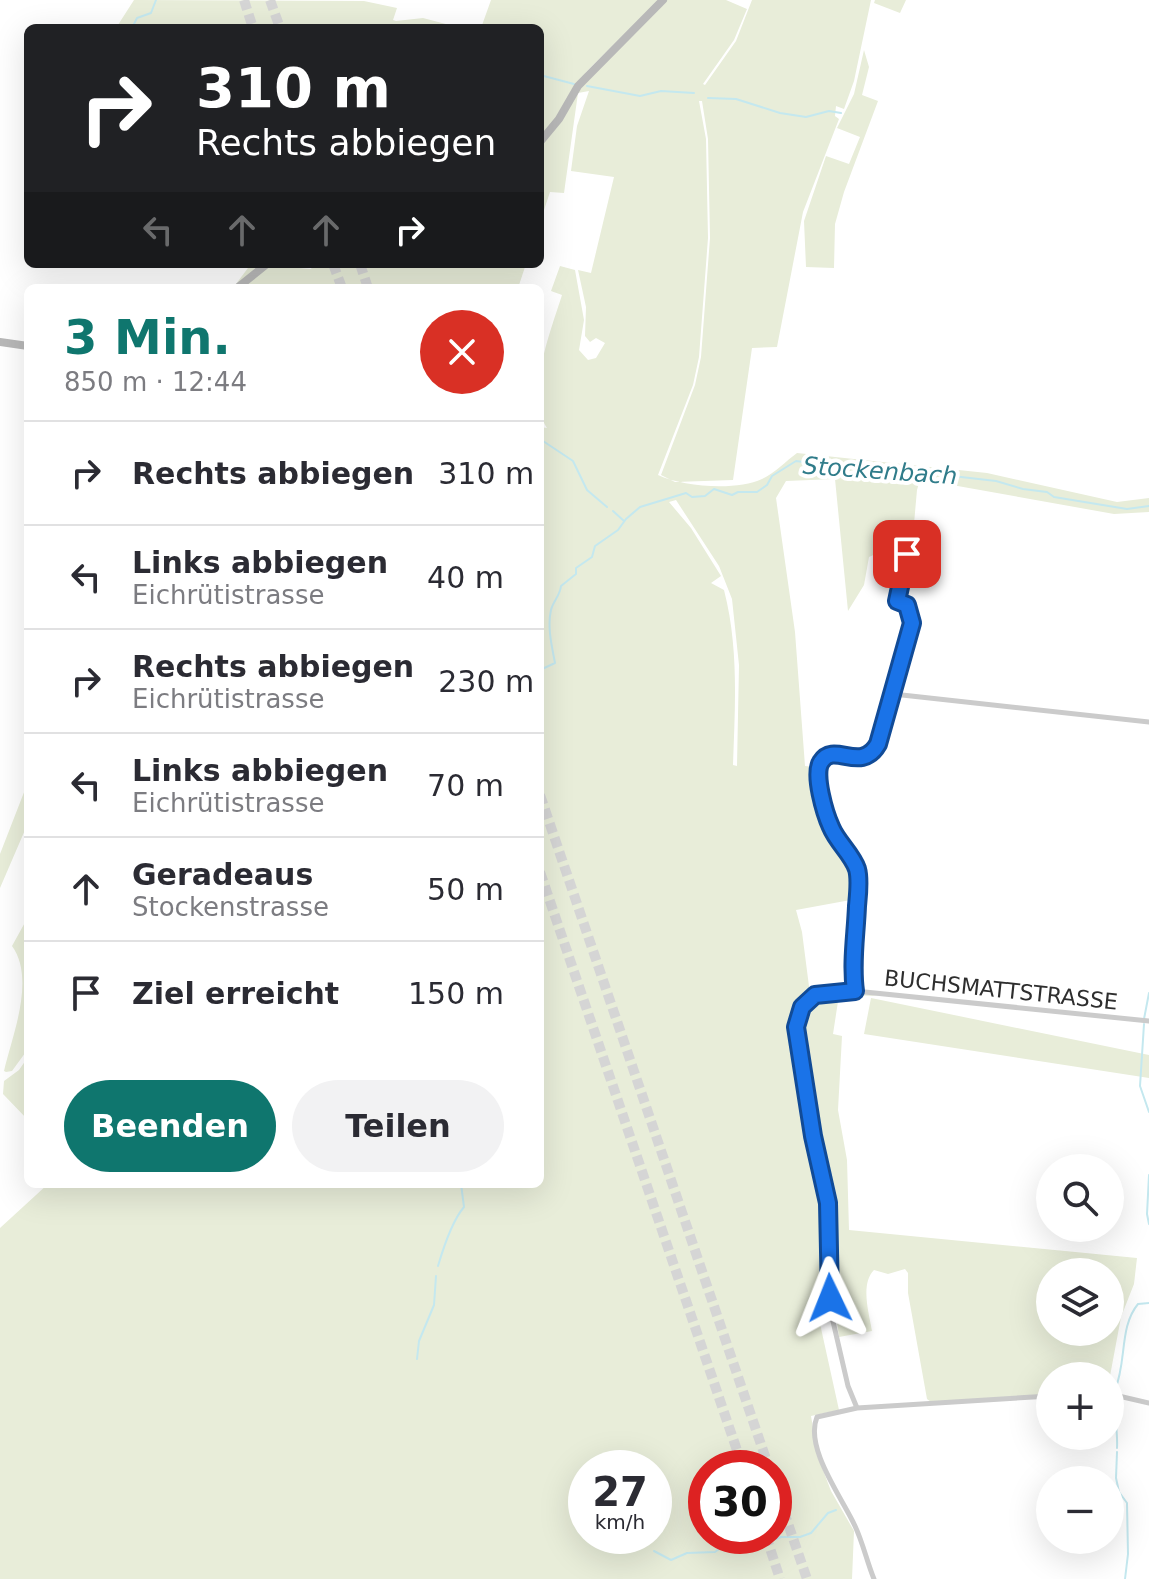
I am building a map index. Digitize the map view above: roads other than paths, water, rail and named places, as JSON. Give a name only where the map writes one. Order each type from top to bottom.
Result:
[{"type":"street","points":[[544,137],[559,119],[578,86],[663,0]]},
{"type":"street","points":[[242,284],[262,268]]},
{"type":"street","points":[[0,342],[24,345]]},
{"type":"street","points":[[855,991],[857,869],[831,828],[817,779],[818,767],[822,759],[830,754],[865,757],[873,753],[878,744],[912,623],[907,605],[897,601],[907,554]]},
{"type":"street","points":[[893,694],[1149,722]]},
{"type":"street","name":"BUCHSMATTSTRASSE","points":[[857,1408],[848,1386],[832,1317],[828,1275],[828,1203],[813,1136],[796,1027],[802,1007],[815,995],[855,991],[1143,1021]]},
{"type":"street","points":[[874,1579],[853,1521],[828,1477],[815,1435],[817,1417],[857,1408],[1036,1397]]},
{"type":"street","points":[[1124,1397],[1149,1403]]},
{"type":"waterway","points":[[134,24],[137,18],[151,13],[156,0]]},
{"type":"waterway","points":[[544,76],[574,84]]},
{"type":"waterway","points":[[587,86],[640,96],[661,91],[694,93]]},
{"type":"waterway","points":[[708,98],[736,99],[780,113],[806,117],[829,111],[841,113]]},
{"type":"waterway","points":[[544,442],[573,461],[587,490],[607,507]]},
{"type":"waterway","name":"Stockenbach","points":[[544,668],[555,663],[550,617],[561,586],[576,574],[576,568],[592,557],[595,546],[618,530],[640,507],[686,493],[692,497],[705,496],[714,489],[732,495],[757,492],[767,485],[772,476],[796,461],[996,481],[1047,492],[1054,497],[1127,509],[1149,506]]},
{"type":"waterway","points":[[613,511],[624,521]]},
{"type":"waterway","points":[[1144,1019],[1149,993]]},
{"type":"waterway","points":[[1144,1024],[1140,1086],[1149,1112]]},
{"type":"waterway","points":[[1149,1175],[1149,1224]]},
{"type":"waterway","points":[[438,1266],[452,1227],[464,1207],[462,1188]]},
{"type":"waterway","points":[[417,1359],[419,1341],[434,1305],[436,1276]]},
{"type":"waterway","points":[[1122,1362],[1132,1313],[1138,1304],[1149,1303]]},
{"type":"waterway","points":[[1117,1452],[1116,1478],[1119,1492],[1127,1503],[1125,1579]]},
{"type":"waterway","points":[[792,1537],[811,1533],[828,1513],[836,1510]]},
{"type":"waterway","points":[[660,1554],[671,1560],[688,1553]]},
{"type":"tunnel","points":[[244,0],[252,24]]},
{"type":"tunnel","points":[[270,0],[279,24]]},
{"type":"tunnel","points":[[334,268],[340,284]]},
{"type":"tunnel","points":[[361,268],[367,284]]},
{"type":"tunnel","points":[[544,807],[763,1450]]},
{"type":"tunnel","points":[[544,884],[737,1450]]},
{"type":"tunnel","points":[[792,1535],[807,1579]]},
{"type":"tunnel","points":[[772,1554],[780,1579]]}]
